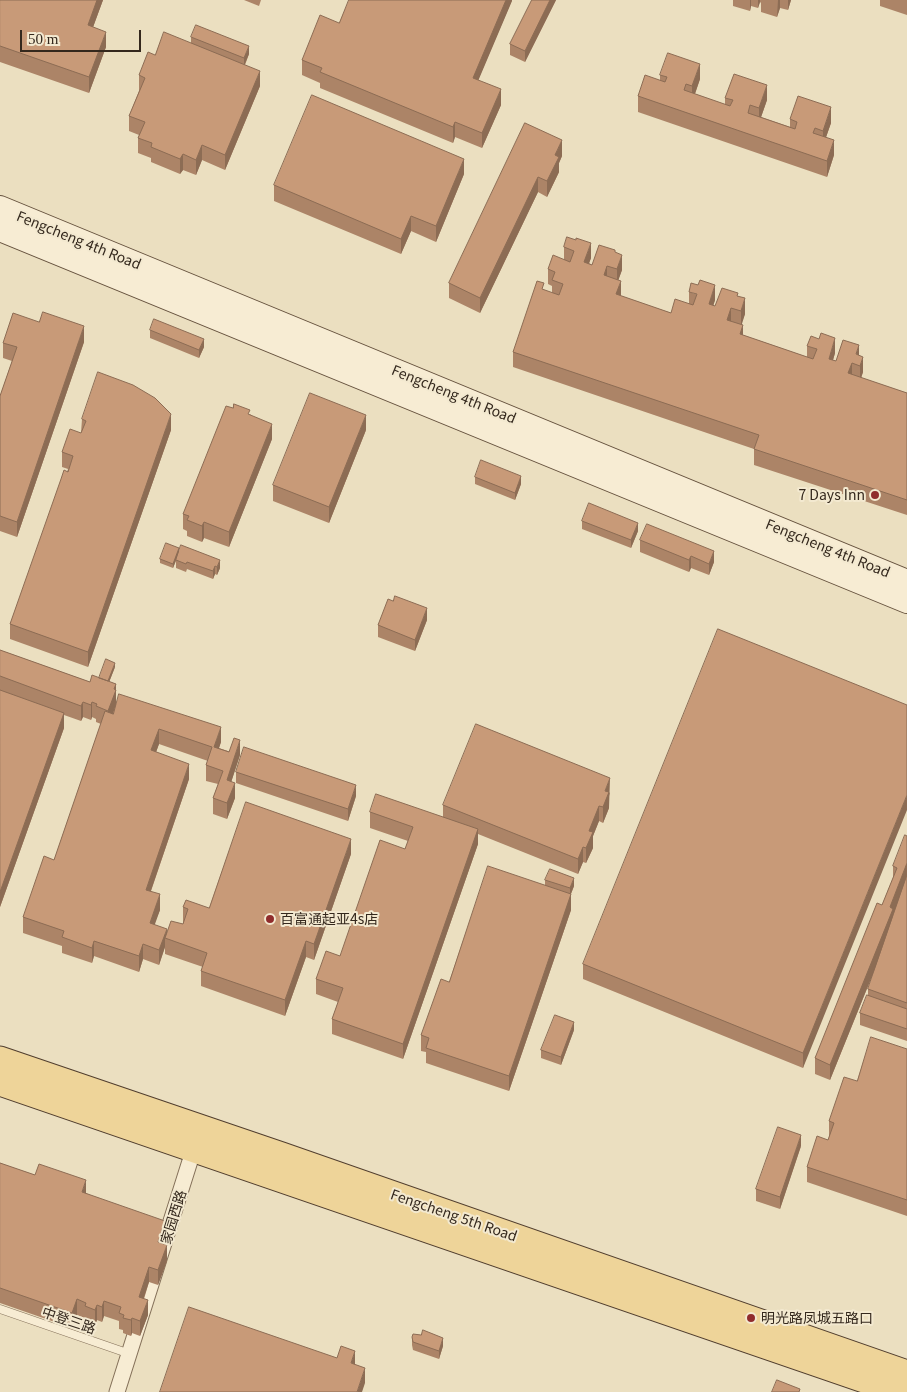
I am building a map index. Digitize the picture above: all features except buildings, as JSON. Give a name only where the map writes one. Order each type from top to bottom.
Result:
[{"type":"main road","name":"Fengcheng 5th Road","points":[[0,1059],[200,1126],[907,1373]]},
{"type":"main road","name":"Fengcheng 5th Road","points":[[0,1083],[193,1151],[899,1392]]},
{"type":"street","name":"Fengcheng 4th Road","points":[[0,207],[907,580]]},
{"type":"street","name":"Fengcheng 4th Road","points":[[0,230],[907,602]]},
{"type":"street","name":"家园西路","points":[[117,1392],[200,1126]]},
{"type":"lane","name":"中登三路","points":[[0,1309],[130,1354]]},
{"type":"place","name":"7 Days Inn","points":[[875,495]]},
{"type":"place","name":"百富通起亚4s店","points":[[270,919]]},
{"type":"place","name":"明光路凤城五路口","points":[[751,1318]]}]
